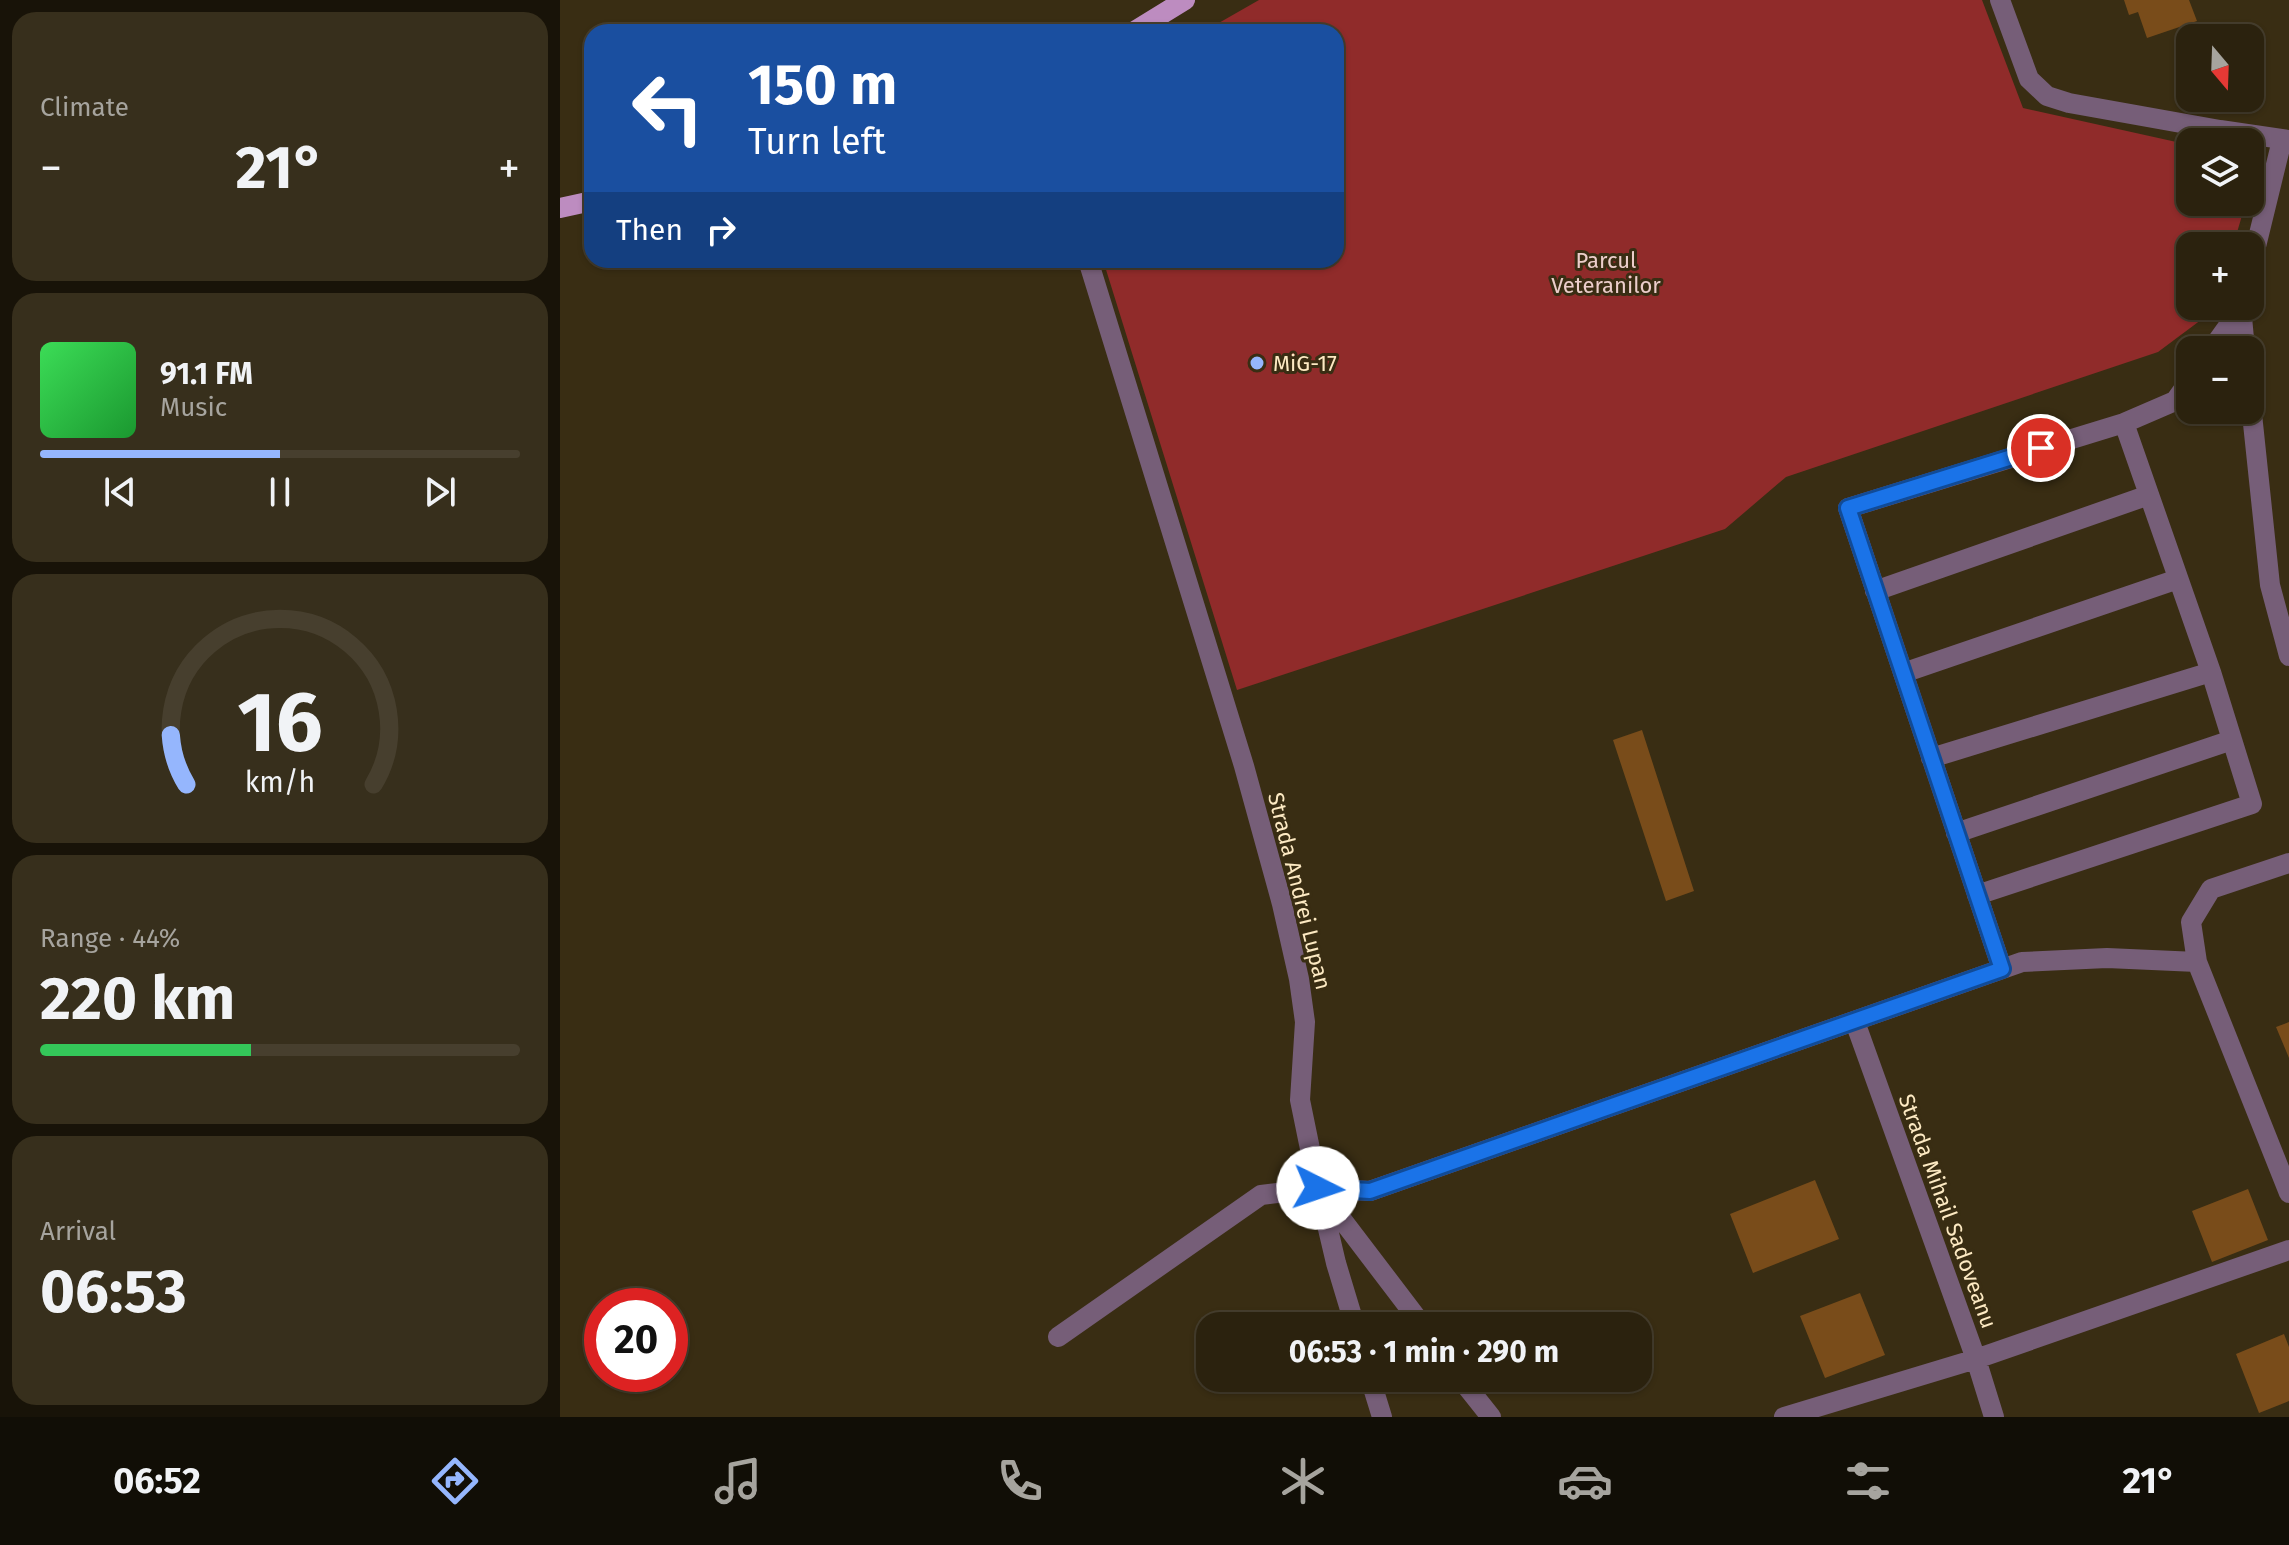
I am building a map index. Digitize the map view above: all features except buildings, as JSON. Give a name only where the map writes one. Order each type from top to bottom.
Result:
[{"type":"main road","points":[[1146,24],[1185,0]]},
{"type":"main road","points":[[560,208],[584,203]]},
{"type":"street","points":[[2000,0],[2029,79],[2047,96],[2069,103],[2286,140],[2261,232]]},
{"type":"street","name":"Strada Andrei Lupan","points":[[1090,268],[1244,766],[1299,979],[1305,1022],[1300,1100],[1318,1188],[1412,1312]]},
{"type":"street","points":[[2002,969],[1848,508],[2124,423],[2176,400]]},
{"type":"street","points":[[1977,895],[2252,804],[2211,672],[2124,423]]},
{"type":"street","points":[[2253,424],[2270,585],[2289,656]]},
{"type":"street","points":[[1875,591],[2149,495]]},
{"type":"street","points":[[1903,673],[2178,579]]},
{"type":"street","points":[[1931,758],[2211,672]]},
{"type":"street","points":[[1956,833],[2232,740]]},
{"type":"street","points":[[2289,863],[2211,889],[2191,922],[2197,962],[2289,1193]]},
{"type":"street","points":[[1058,1337],[1261,1195],[1318,1188],[1370,1191],[2022,962],[2107,958],[2197,962]]},
{"type":"street","name":"Strada Mihail Sadoveanu","points":[[1855,1022],[1994,1417]]},
{"type":"street","points":[[1318,1188],[1351,1312]]},
{"type":"street","points":[[1784,1417],[1976,1359],[2289,1250]]},
{"type":"street","points":[[1374,1392],[1382,1417]]},
{"type":"street","points":[[1471,1392],[1491,1417]]},
{"type":"green space","name":"Parcul Veteranilor","points":[[1259,0],[1982,0],[2023,108],[2176,142],[2176,216],[2242,216],[2237,232],[2176,232],[2176,320],[2201,320],[2158,352],[1786,477],[1725,529],[1237,690],[1105,268],[1344,268],[1344,24],[1217,24]]},
{"type":"place","name":"MiG-17","points":[[1257,363]]},
{"type":"route","points":[[1318,1188],[1370,1191],[2002,969],[1848,508],[2041,448]]}]
